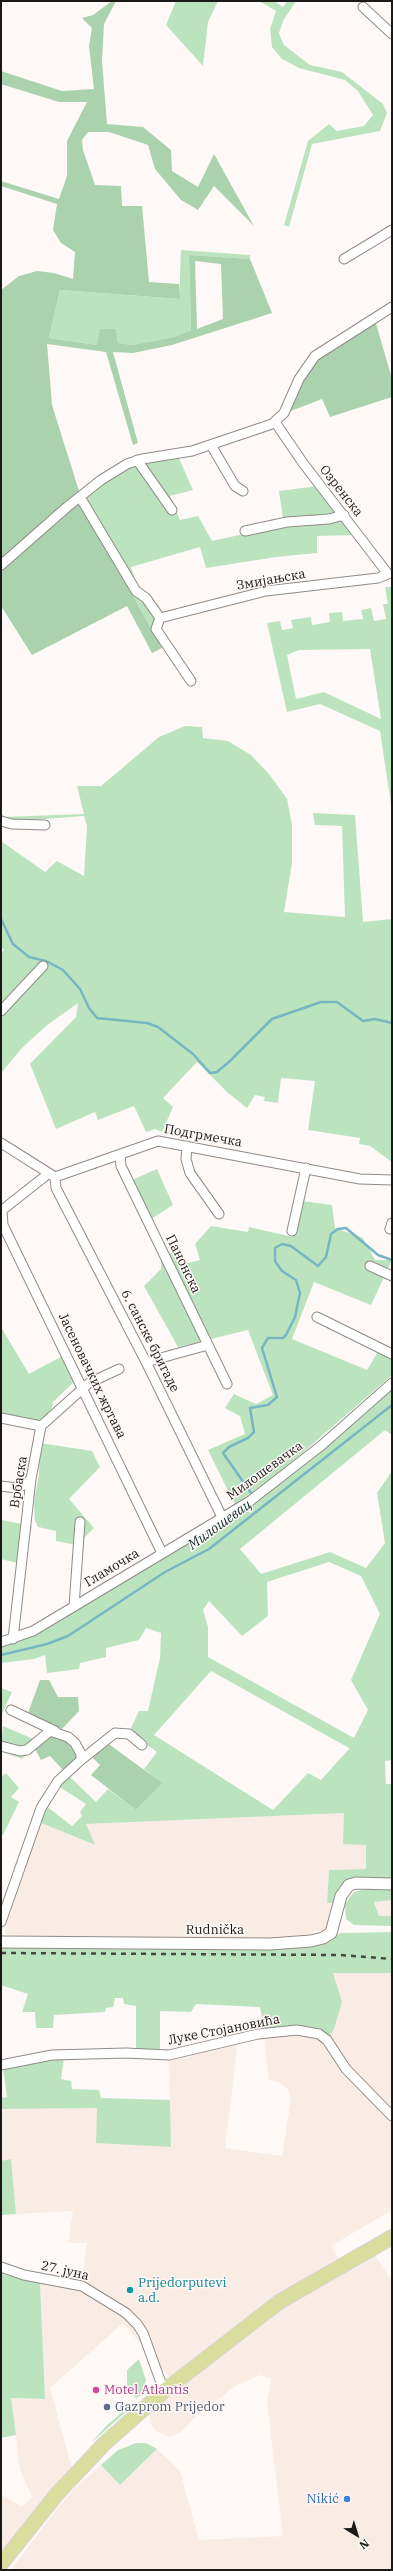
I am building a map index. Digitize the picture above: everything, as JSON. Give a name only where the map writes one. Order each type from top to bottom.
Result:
[{"type":"main road","points":[[1,2564],[57,2494],[99,2449],[164,2391],[279,2302],[392,2237]]},
{"type":"street","points":[[363,7],[392,34]]},
{"type":"street","points":[[344,259],[392,230]]},
{"type":"street","points":[[1,565],[80,497],[116,469],[137,460],[192,451],[275,422],[284,413],[303,372],[315,356],[392,307]]},
{"type":"street","name":"Озренска","points":[[275,422],[303,463],[388,574]]},
{"type":"street","points":[[211,445],[235,486],[243,491]]},
{"type":"street","points":[[137,460],[172,510]]},
{"type":"street","points":[[80,497],[136,591],[146,598],[160,618],[156,629],[191,681]]},
{"type":"street","points":[[245,531],[287,522],[329,519],[344,515]]},
{"type":"street","name":"Змијањска","points":[[160,618],[266,591],[378,578],[388,574]]},
{"type":"street","points":[[1,821],[12,824],[45,825]]},
{"type":"street","points":[[1,1011],[43,966]]},
{"type":"street","name":"Подгрмечка","points":[[1,1210],[52,1176],[120,1155],[158,1141],[360,1179],[392,1180]]},
{"type":"street","points":[[1,1143],[52,1176]]},
{"type":"street","points":[[187,1146],[186,1159],[190,1173],[219,1214]]},
{"type":"street","name":"Панонска","points":[[120,1155],[121,1166],[227,1384]]},
{"type":"street","points":[[292,1231],[306,1168]]},
{"type":"street","name":"6. санске бригаде","points":[[52,1176],[56,1188],[146,1362],[222,1517]]},
{"type":"street","name":"Јасеновачких жртава","points":[[1,1210],[4,1225],[84,1387],[162,1553]]},
{"type":"street","points":[[370,1266],[392,1276]]},
{"type":"street","points":[[317,1317],[392,1354]]},
{"type":"street","points":[[146,1362],[208,1344]]},
{"type":"street","points":[[1,1418],[41,1426],[84,1387],[119,1369]]},
{"type":"street","name":"Милошевачка","points":[[162,1553],[250,1501],[322,1445],[392,1383]]},
{"type":"street","name":"Врбаска","points":[[12,1639],[31,1479],[41,1426]]},
{"type":"street","points":[[1,1486],[16,1488],[26,1484],[31,1479]]},
{"type":"street","name":"Гламочка","points":[[74,1606],[80,1522]]},
{"type":"street","name":"Гламочка","points":[[1,1642],[33,1631],[162,1553]]},
{"type":"street","points":[[11,1710],[58,1732],[75,1743],[81,1754],[80,1760]]},
{"type":"street","points":[[1,1746],[20,1751],[27,1750],[44,1734],[50,1731],[58,1732]]},
{"type":"street","points":[[1,1922],[49,1792],[64,1774],[115,1733],[129,1734],[142,1745]]},
{"type":"street","name":"Rudnička","points":[[1,1942],[270,1944],[311,1941],[323,1938],[331,1933],[341,1896],[350,1885],[356,1883],[392,1884]]},
{"type":"street","name":"Луке Стојановића","points":[[1,2065],[52,2055],[126,2053],[169,2054],[258,2034],[297,2030],[319,2034],[327,2040],[346,2069],[392,2116]]},
{"type":"street","name":"27. јуна","points":[[1,2267],[24,2275],[82,2286],[126,2313],[137,2324],[143,2333],[164,2391]]},
{"type":"shaded area","points":[[344,1813],[366,1845],[366,1869],[329,1870],[327,1903],[333,1903],[327,1931],[313,1931],[313,1937],[237,1940],[18,1938],[7,1935],[5,1931],[39,1822],[94,1845],[86,1824]]},
{"type":"shaded area","points":[[392,1900],[392,1916],[379,1916],[374,1901]]},
{"type":"shaded area","points":[[333,1973],[392,1973],[392,2210],[331,2246],[338,2258],[261,2306],[169,2377],[123,2323],[50,2388],[72,2469],[35,2510],[1,2554],[1,2494],[22,2507],[32,2497],[20,2470],[11,2398],[45,2399],[40,2282],[85,2290],[89,2278],[82,2278],[87,2243],[68,2243],[73,2211],[16,2214],[11,2160],[1,2161],[1,2109],[98,2108],[171,2147],[169,2058],[238,2041],[225,2148],[282,2156],[291,2100],[288,2089],[280,2083],[269,2080],[264,2035],[289,2033],[337,1983]]},
{"type":"shaded area","points":[[375,2255],[392,2281],[392,2570],[11,2570],[56,2510],[75,2488],[101,2465],[120,2485],[157,2449],[180,2471],[199,2540],[283,2536],[267,2402],[271,2379],[260,2375],[235,2386],[192,2420],[181,2432],[169,2437],[156,2431],[150,2423],[150,2412],[189,2378],[284,2305]]},
{"type":"green space","points":[[112,1],[116,1],[104,24],[102,61],[107,124],[143,127],[171,150],[172,171],[198,187],[214,154],[254,226],[214,186],[198,210],[181,200],[155,169],[148,145],[109,132],[88,132],[82,140],[83,150],[95,185],[121,186],[122,206],[142,206],[149,282],[179,284],[180,299],[60,290],[49,338],[97,345],[100,329],[116,329],[118,343],[132,345],[174,337],[191,330],[189,255],[250,259],[272,313],[172,345],[133,353],[113,352],[138,443],[133,445],[106,352],[47,344],[52,405],[88,515],[162,648],[152,653],[127,606],[32,655],[1,606],[1,290],[19,276],[37,271],[54,273],[73,279],[75,252],[61,243],[53,230],[57,204],[1,186],[1,181],[59,199],[67,176],[67,141],[87,102],[59,102],[1,84],[1,71],[62,91],[94,89],[89,46],[92,28],[82,18],[93,15]],"holes":[[[195,261],[221,264],[223,319],[197,329]]]},
{"type":"green space","points":[[176,1],[218,1],[208,22],[203,66],[166,25]]},
{"type":"green space","points":[[259,1],[274,1],[283,7],[287,1],[296,1],[283,21],[279,33],[284,45],[310,65],[342,72],[383,104],[387,113],[380,131],[312,144],[289,227],[284,225],[308,141],[329,124],[337,131],[364,126],[373,115],[358,91],[345,80],[299,68],[282,59],[272,47],[270,29],[276,11]]},
{"type":"green space","points":[[181,250],[250,255],[250,259],[189,255],[191,330],[174,337],[132,345],[118,343],[116,329],[97,345],[49,338],[60,290],[179,299]]},
{"type":"green space","points":[[375,320],[392,379],[392,397],[330,417],[322,399],[283,414],[313,360]]},
{"type":"green space","points":[[178,456],[193,490],[170,496],[180,520],[198,516],[212,541],[284,525],[279,491],[317,486],[355,535],[317,536],[317,553],[276,557],[206,568],[200,547],[131,567],[138,589],[170,645],[162,648],[88,515],[82,499],[137,460]]},
{"type":"green space","points":[[385,587],[392,587],[392,811],[380,731],[320,704],[287,712],[267,623],[280,621],[282,630],[293,628],[291,620],[311,617],[312,625],[330,622],[329,613],[342,612],[343,621],[363,619],[361,610],[371,608],[374,621],[386,619],[383,604],[388,604]],"holes":[[[370,649],[381,719],[324,692],[296,699],[287,655],[299,650]]]},
{"type":"green space","points":[[185,726],[202,727],[203,738],[228,741],[251,755],[269,774],[287,799],[292,825],[292,863],[284,912],[345,917],[342,826],[315,825],[313,813],[355,815],[363,922],[392,919],[392,1162],[370,1146],[359,1144],[360,1138],[308,1130],[315,1081],[281,1078],[278,1103],[264,1101],[265,1097],[255,1095],[247,1108],[227,1092],[197,1062],[163,1098],[173,1107],[162,1132],[155,1129],[146,1132],[134,1106],[98,1120],[95,1112],[56,1129],[30,1064],[76,1017],[78,1003],[46,1026],[22,1048],[1,1073],[1,953],[4,950],[1,947],[1,841],[45,872],[57,861],[84,876],[87,826],[84,816],[4,822],[1,820],[1,812],[4,817],[84,814],[77,786],[101,786],[159,737]]},
{"type":"green space","points":[[157,1169],[173,1205],[151,1219],[132,1180]]},
{"type":"green space","points":[[302,1201],[332,1205],[335,1228],[363,1238],[375,1260],[392,1260],[371,1305],[314,1282],[292,1339],[367,1370],[379,1350],[392,1357],[392,1375],[286,1467],[235,1505],[208,1450],[245,1434],[240,1416],[225,1408],[234,1394],[256,1404],[273,1395],[248,1330],[178,1347],[144,1286],[161,1269],[161,1255],[173,1253],[180,1265],[200,1260],[195,1244],[211,1226],[248,1232],[249,1227],[293,1237]]},
{"type":"green space","points":[[1,1327],[29,1374],[64,1355],[77,1379],[53,1402],[51,1413],[35,1422],[1,1414]]},
{"type":"green space","points":[[392,1383],[392,1435],[385,1430],[240,1549],[261,1574],[330,1552],[366,1568],[385,1543],[377,1493],[392,1471],[392,1760],[385,1761],[386,1784],[392,1784],[392,1880],[346,1883],[339,1888],[333,1903],[327,1903],[329,1870],[366,1869],[366,1845],[343,1844],[344,1813],[86,1824],[95,1845],[39,1822],[45,1805],[72,1826],[82,1816],[80,1812],[86,1804],[58,1786],[68,1775],[96,1802],[108,1789],[136,1810],[161,1783],[144,1769],[157,1752],[129,1732],[139,1711],[148,1711],[160,1658],[161,1633],[146,1628],[139,1640],[106,1648],[106,1657],[80,1663],[79,1669],[47,1673],[45,1655],[34,1659],[1,1663],[1,1646],[244,1507]],"holes":[[[329,1562],[361,1576],[380,1614],[351,1680],[368,1710],[354,1738],[208,1657],[208,1627],[203,1610],[209,1601],[242,1636],[268,1616],[267,1582]],[[211,1671],[349,1748],[349,1749],[321,1780],[308,1773],[273,1810],[154,1735]]]},
{"type":"green space","points":[[40,1443],[92,1451],[100,1467],[69,1499],[94,1528],[77,1545],[56,1541],[56,1531],[38,1527],[35,1521],[34,1502],[39,1474]]},
{"type":"green space","points":[[1,1520],[32,1526],[22,1564],[1,1559]]},
{"type":"green space","points":[[40,1680],[49,1680],[58,1697],[78,1697],[79,1711],[62,1729],[28,1713]]},
{"type":"green space","points":[[1,1688],[12,1692],[1,1716]]},
{"type":"green space","points":[[3,1726],[40,1742],[22,1759],[1,1751]]},
{"type":"green space","points":[[53,1734],[73,1745],[78,1753],[77,1761],[64,1771],[50,1756],[41,1760],[35,1749]]},
{"type":"green space","points":[[106,1742],[162,1783],[136,1810],[91,1775],[100,1765],[91,1756]]},
{"type":"green space","points":[[6,1773],[19,1788],[11,1797],[19,1802],[3,1835],[1,1834],[1,1777]]},
{"type":"green space","points":[[365,1889],[392,1889],[392,1900],[374,1902],[379,1916],[392,1916],[392,1926],[354,1925],[346,1919],[345,1904],[354,1892]]},
{"type":"green space","points":[[392,1932],[392,1973],[333,1973],[342,2002],[334,2029],[329,2037],[294,2026],[264,2029],[260,2007],[196,2004],[191,2012],[160,2011],[160,2051],[136,2049],[136,2006],[124,2004],[123,1998],[115,1998],[113,2007],[106,2008],[105,2012],[54,2015],[53,2028],[36,2028],[35,2012],[22,2012],[28,1994],[1,1985],[1,1945],[303,1946],[325,1944],[340,1933]]},
{"type":"green space","points":[[64,2058],[61,2079],[71,2081],[72,2089],[99,2090],[101,2098],[170,2100],[171,2147],[96,2143],[97,2108],[1,2109],[1,2098],[7,2097],[3,2067]]},
{"type":"green space","points":[[11,2159],[16,2214],[1,2215],[1,2161]]},
{"type":"green space","points":[[2,2271],[40,2282],[45,2399],[11,2398],[16,2435],[1,2438]]},
{"type":"green space","points":[[139,2359],[146,2380],[142,2395],[136,2398],[127,2388],[127,2370]]},
{"type":"green space","points":[[127,2408],[127,2411],[91,2443],[107,2425]]},
{"type":"green space","points":[[136,2443],[146,2443],[157,2449],[120,2485],[101,2465],[118,2450]]},
{"type":"waterway","points":[[1,919],[13,944],[29,957],[46,961],[63,970],[80,989],[89,1008],[97,1018],[147,1023],[158,1027],[193,1054],[210,1073],[217,1072],[230,1061],[272,1019],[321,1002],[337,1002],[363,1021],[375,1019],[392,1023]]},
{"type":"waterway","points":[[251,1493],[223,1453],[229,1447],[248,1438],[254,1432],[250,1408],[268,1405],[277,1397],[262,1348],[268,1338],[283,1338],[286,1335],[295,1317],[300,1293],[296,1280],[282,1271],[275,1261],[275,1248],[282,1244],[291,1246],[318,1266],[326,1257],[331,1234],[338,1229],[346,1228],[378,1255],[392,1260]]},
{"type":"waterway","name":"Милошевац","points":[[1,1655],[47,1644],[68,1636],[165,1572],[209,1549],[392,1405]]},
{"type":"railway","points":[[1,1953],[341,1955],[392,1959]]},
{"type":"place","name":"Prijedorputevi a.d.","points":[[130,2290]]},
{"type":"place","name":"Motel Atlantis","points":[[96,2390]]},
{"type":"place","name":"Gazprom Prijedor","points":[[107,2407]]},
{"type":"place","name":"Nikić","points":[[347,2499]]}]
